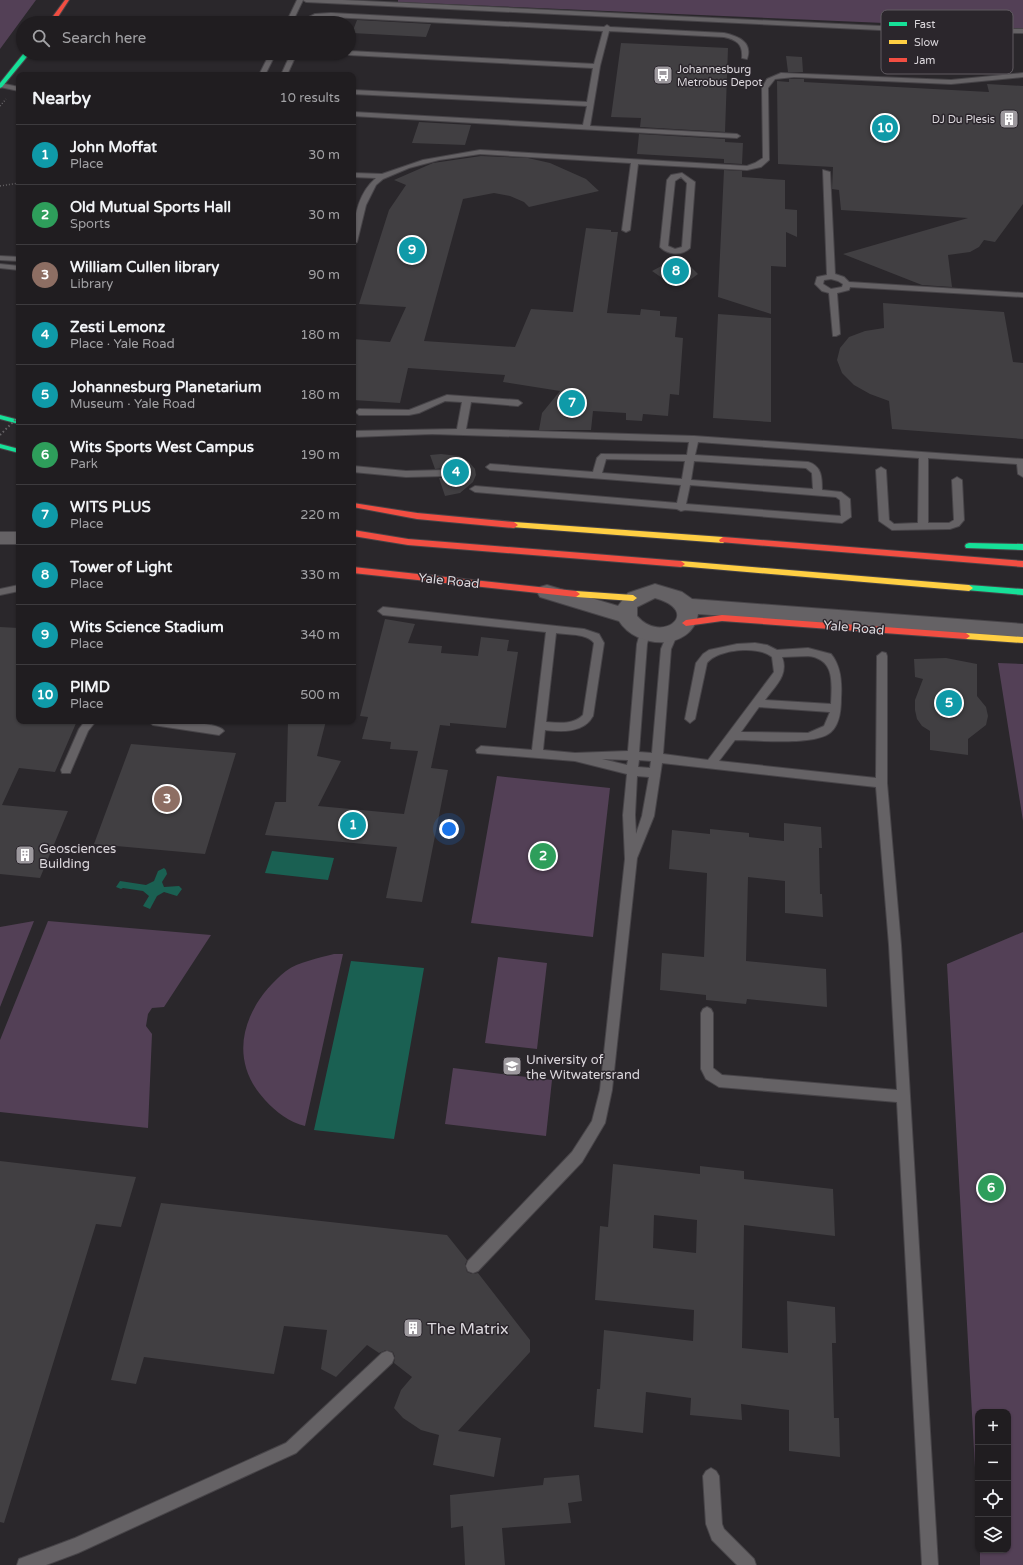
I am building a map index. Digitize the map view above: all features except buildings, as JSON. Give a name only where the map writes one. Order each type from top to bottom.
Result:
[{"type":"main road","points":[[56,16],[67,0]]},
{"type":"main road","points":[[0,86],[21,60]]},
{"type":"main road","points":[[0,416],[16,421]]},
{"type":"main road","points":[[0,446],[16,450]]},
{"type":"main road","points":[[356,506],[417,516],[485,522],[1023,564]]},
{"type":"main road","points":[[356,533],[408,542],[531,553],[1023,592]]},
{"type":"main road","points":[[956,546],[1023,547]]},
{"type":"main road","points":[[888,553],[932,547]]},
{"type":"main road","name":"Yale Road","points":[[356,570],[546,592]]},
{"type":"main road","name":"Yale Road","points":[[940,629],[1023,640]]},
{"type":"street","points":[[0,538],[16,538]]},
{"type":"street","points":[[655,591],[668,593],[679,598],[682,621],[654,635],[645,633],[630,623],[630,607],[643,593],[655,591]]},
{"type":"street","name":"Yale Road","points":[[546,592],[630,607]]},
{"type":"street","name":"Yale Road","points":[[682,621],[1023,631]]},
{"type":"lane","points":[[299,16],[300,0]]},
{"type":"lane","points":[[306,0],[373,1],[881,28]]},
{"type":"lane","points":[[315,16],[354,16]]},
{"type":"lane","points":[[356,16],[607,27],[724,35],[736,37],[743,43],[746,49],[745,58]]},
{"type":"lane","points":[[586,128],[597,66],[607,27]]},
{"type":"lane","points":[[1013,31],[1023,31]]},
{"type":"lane","points":[[356,53],[597,66]]},
{"type":"lane","points":[[264,72],[270,60]]},
{"type":"lane","points":[[285,72],[291,60]]},
{"type":"lane","points":[[356,231],[365,197],[373,184],[381,176],[400,168],[471,153],[741,168],[758,165],[767,159],[765,88],[770,80],[777,76],[951,82],[1023,75]]},
{"type":"lane","points":[[0,86],[16,88]]},
{"type":"lane","points":[[356,92],[590,104]]},
{"type":"lane","points":[[356,114],[737,136]]},
{"type":"lane","points":[[626,230],[635,162]]},
{"type":"lane","points":[[682,175],[683,165]]},
{"type":"lane","points":[[826,172],[831,276]]},
{"type":"lane","points":[[356,175],[381,176]]},
{"type":"lane","points":[[682,175],[692,182],[686,248],[682,251],[670,250],[664,247],[671,180],[674,177],[682,175]]},
{"type":"lane","points":[[0,258],[16,259]]},
{"type":"lane","points":[[0,266],[16,268]]},
{"type":"lane","points":[[847,284],[846,288],[833,292],[822,288],[819,284],[820,279],[831,276],[843,279],[847,284],[1023,295]]},
{"type":"lane","points":[[833,292],[836,334]]},
{"type":"lane","points":[[359,412],[416,411],[436,400],[447,398],[518,403]]},
{"type":"lane","points":[[460,432],[467,399]]},
{"type":"lane","points":[[356,434],[460,432],[568,437],[694,439],[1022,462],[1023,474]]},
{"type":"lane","points":[[681,508],[694,439]]},
{"type":"lane","points":[[923,527],[924,454]]},
{"type":"lane","points":[[597,474],[601,458],[604,456],[690,458],[808,465],[814,468],[817,472],[817,493]]},
{"type":"lane","points":[[475,489],[681,508],[845,519],[845,499],[843,496],[597,474],[490,467]]},
{"type":"lane","points":[[356,469],[406,474],[446,473]]},
{"type":"lane","points":[[881,470],[884,521],[892,528],[950,526],[956,524],[959,520],[957,480]]},
{"type":"lane","points":[[0,592],[16,589]]},
{"type":"lane","points":[[383,611],[591,634],[595,636],[599,643],[588,716],[585,720],[576,725],[562,728],[540,726]]},
{"type":"lane","points":[[631,859],[648,816],[657,757],[666,648],[682,621]]},
{"type":"lane","points":[[537,753],[551,630]]},
{"type":"lane","points":[[473,1266],[577,1156],[598,1123],[606,1090],[631,859],[628,815],[633,771],[642,644],[645,633]]},
{"type":"lane","points":[[690,719],[703,659],[711,653],[751,646],[763,647],[775,654],[780,664],[779,673],[710,765]]},
{"type":"lane","points":[[732,736],[808,737],[820,734],[828,729],[834,719],[836,687],[832,663],[828,657],[808,652],[775,654]]},
{"type":"lane","points":[[882,656],[881,783],[895,945],[930,1565]]},
{"type":"lane","points":[[756,703],[835,708]]},
{"type":"lane","points":[[66,770],[84,729],[88,724]]},
{"type":"lane","points":[[174,724],[219,731]]},
{"type":"lane","points":[[481,750],[575,757],[633,771],[654,773]]},
{"type":"lane","points":[[575,757],[604,754],[634,755],[710,765],[881,783]]},
{"type":"lane","points":[[707,1013],[707,1068],[711,1076],[719,1081],[904,1097]]},
{"type":"lane","points":[[25,1565],[78,1545],[290,1448],[387,1358]]},
{"type":"lane","points":[[711,1476],[714,1524],[718,1534],[748,1565]]},
{"type":"path","points":[[0,186],[16,183]]},
{"type":"path","points":[[0,435],[16,419]]},
{"type":"shaded area","points":[[0,0],[36,0],[24,16],[16,16],[16,27],[0,49]]},
{"type":"shaded area","points":[[398,0],[1023,0],[1023,29],[1013,29],[1013,10],[881,10],[881,23],[398,2]]},
{"type":"shaded area","points":[[998,663],[1023,664],[1023,821]]},
{"type":"shaded area","points":[[497,776],[610,788],[593,937],[471,923]]},
{"type":"shaded area","points":[[272,851],[334,858],[328,880],[265,873]]},
{"type":"shaded area","points":[[164,868],[167,874],[162,882],[164,887],[179,886],[182,889],[177,896],[164,892],[157,896],[150,909],[143,906],[149,896],[143,891],[121,889],[116,887],[120,881],[146,885],[154,881],[158,871]]},
{"type":"shaded area","points":[[34,921],[0,1007],[0,927]]},
{"type":"shaded area","points":[[48,921],[211,935],[164,1007],[152,1008],[148,1014],[146,1026],[152,1034],[148,1128],[0,1112],[0,1040]]},
{"type":"shaded area","points":[[1023,932],[1023,1565],[980,1565],[980,1553],[1011,1553],[1011,1409],[975,1409],[975,1468],[947,964]]},
{"type":"shaded area","points":[[334,954],[343,954],[305,1126],[288,1119],[274,1109],[265,1100],[253,1083],[246,1066],[243,1049],[245,1032],[251,1015],[260,999],[272,984],[286,971],[303,963]]},
{"type":"shaded area","points":[[498,957],[547,963],[537,1049],[485,1043]]},
{"type":"shaded area","points":[[351,961],[424,968],[394,1139],[314,1130]]},
{"type":"shaded area","points":[[453,1068],[552,1080],[546,1136],[445,1124]]},
{"type":"traffic: fast","points":[[0,86],[21,60]]},
{"type":"traffic: fast","points":[[0,417],[16,421]]},
{"type":"traffic: fast","points":[[0,446],[16,450]]},
{"type":"traffic: fast","points":[[969,546],[1023,547]]},
{"type":"traffic: fast","points":[[969,588],[1023,592]]},
{"type":"traffic: slow","points":[[514,525],[723,540]]},
{"type":"traffic: slow","points":[[681,564],[969,588]]},
{"type":"traffic: slow","points":[[576,594],[633,598]]},
{"type":"traffic: slow","points":[[966,636],[1023,640]]},
{"type":"traffic: jam","points":[[56,16],[67,0]]},
{"type":"traffic: jam","points":[[356,506],[417,516],[514,525]]},
{"type":"traffic: jam","points":[[356,533],[408,542],[681,564]]},
{"type":"traffic: jam","points":[[723,540],[1023,564]]},
{"type":"traffic: jam","points":[[356,570],[576,594]]},
{"type":"traffic: jam","points":[[686,623],[722,618],[966,636]]},
{"type":"place","name":"Johannesburg Metrobus Depot","points":[[663,75]]},
{"type":"place","name":"DJ Du Plesis","points":[[1009,119]]},
{"type":"place","name":"PIMD","points":[[885,128]]},
{"type":"place","name":"Wits Science Stadium","points":[[412,250]]},
{"type":"place","name":"Tower of Light","points":[[676,271]]},
{"type":"place","name":"WITS PLUS","points":[[572,403]]},
{"type":"place","name":"Zesti Lemonz","points":[[456,472]]},
{"type":"place","name":"Johannesburg Planetarium","points":[[949,703]]},
{"type":"place","name":"William Cullen library","points":[[167,799]]},
{"type":"place","name":"John Moffat","points":[[353,825]]},
{"type":"place","name":"Geosciences Building","points":[[25,855]]},
{"type":"place","name":"Old Mutual Sports Hall","points":[[543,856]]},
{"type":"place","name":"University of the Witwatersrand","points":[[512,1066]]},
{"type":"place","name":"Wits Sports West Campus","points":[[991,1188]]},
{"type":"place","name":"The Matrix","points":[[413,1328]]}]
